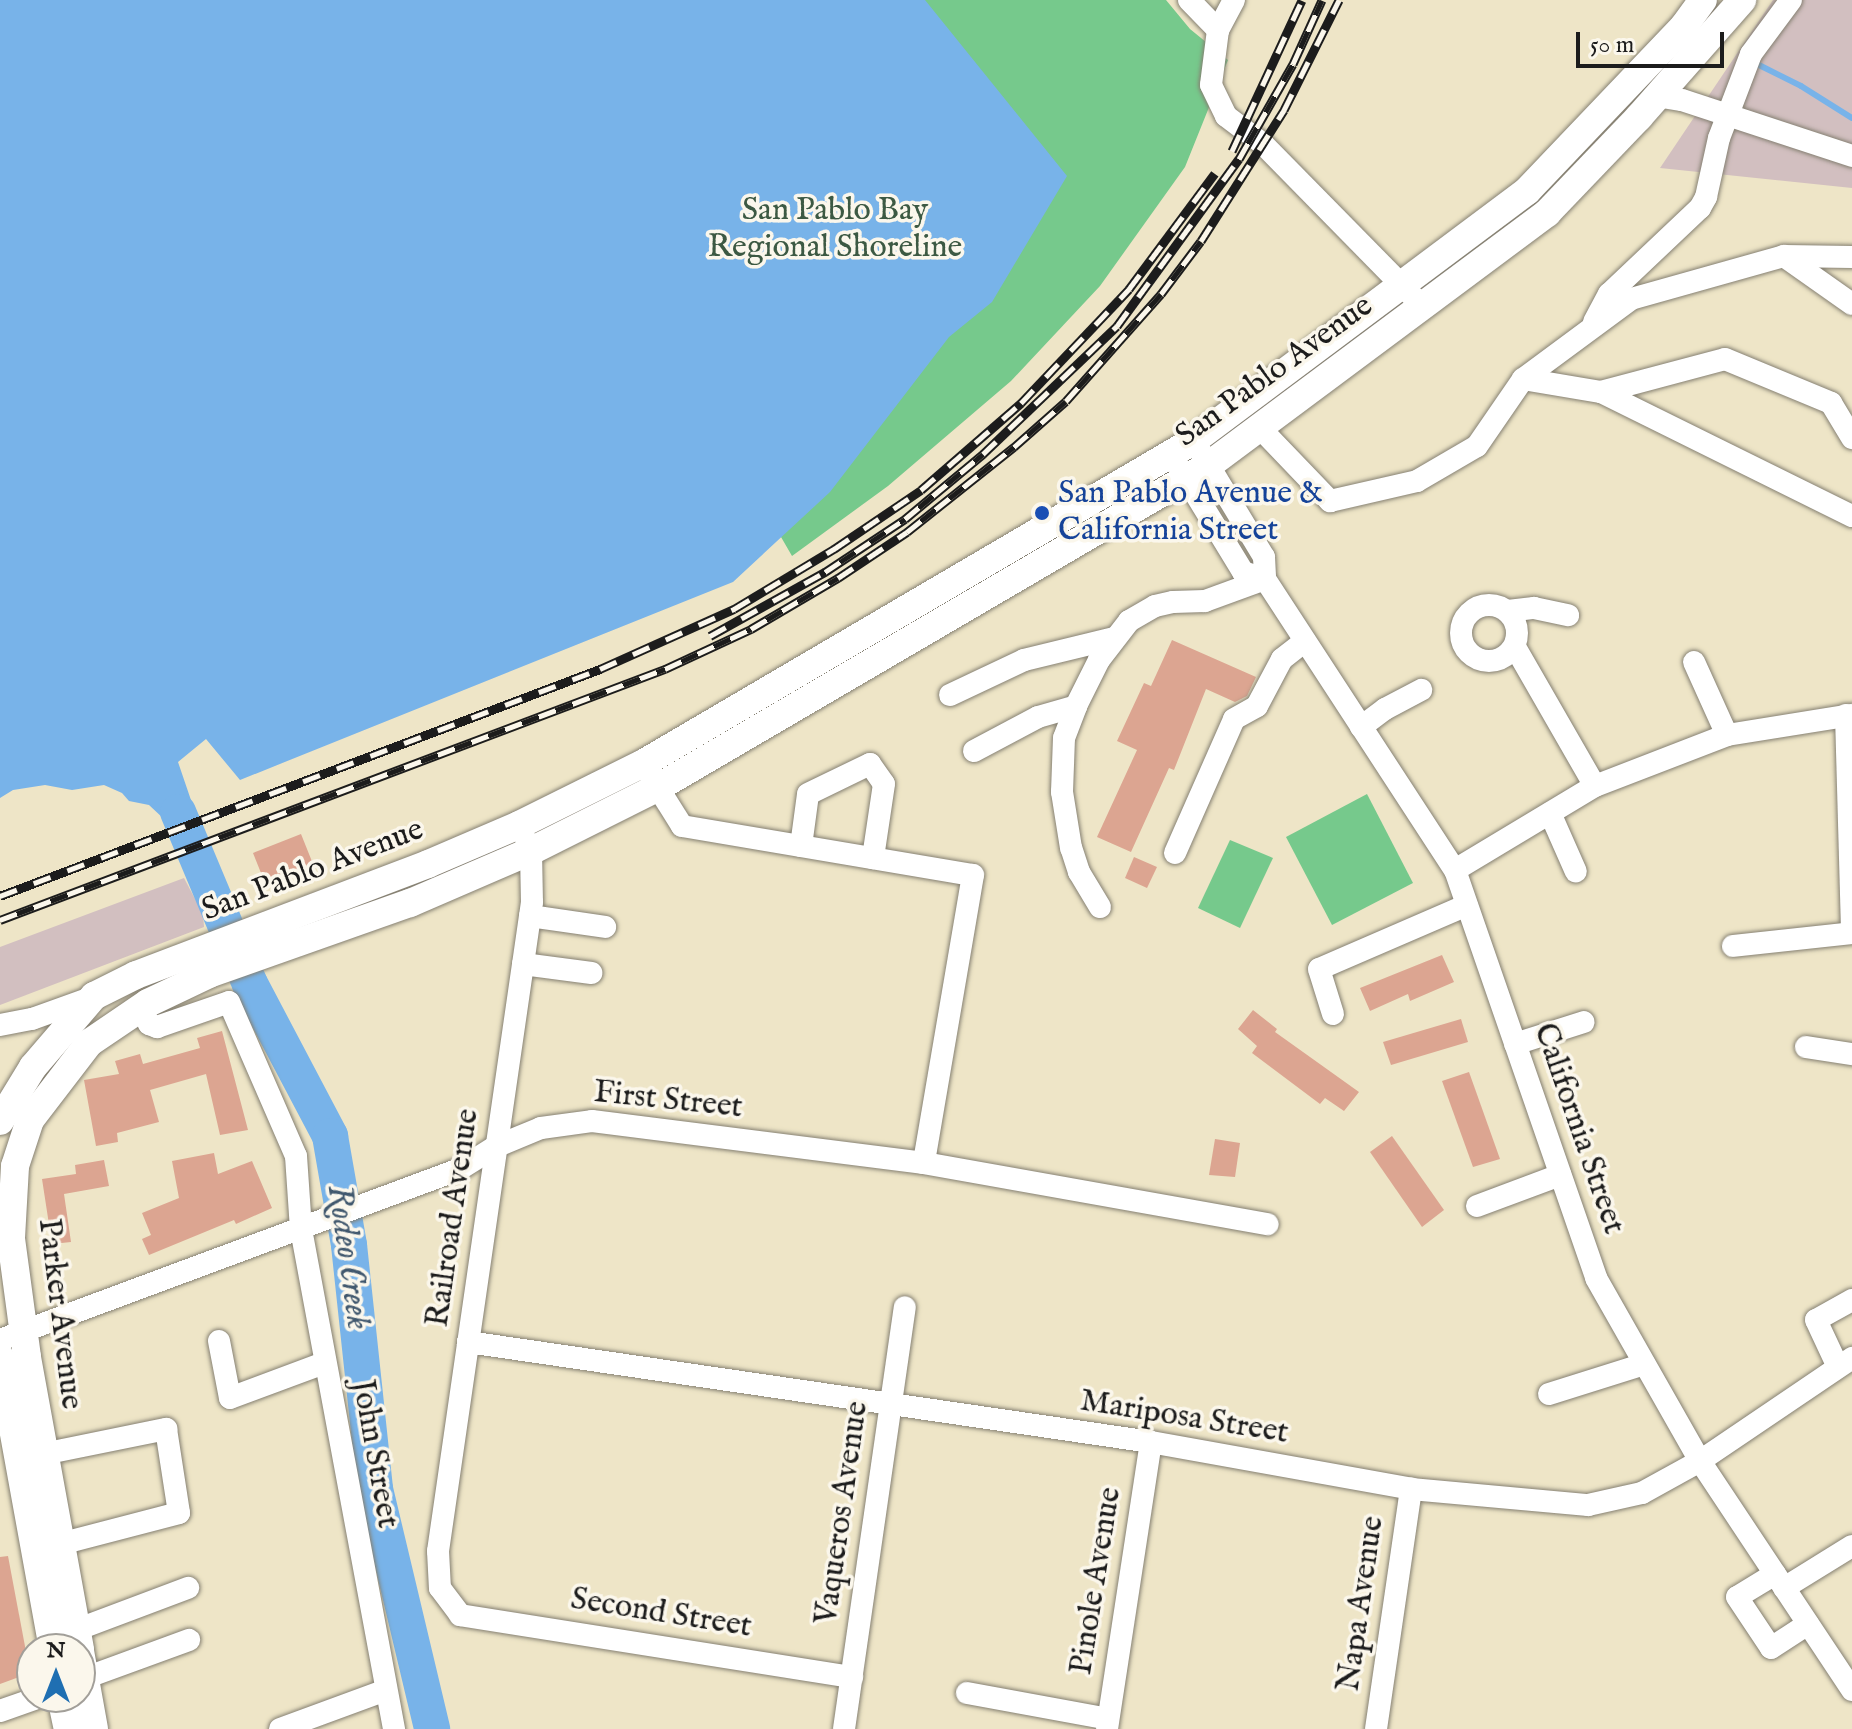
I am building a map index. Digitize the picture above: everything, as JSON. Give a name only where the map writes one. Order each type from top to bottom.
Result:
[{"type":"main road","name":"San Pablo Avenue","points":[[275,938],[519,825],[644,763],[1182,448],[1527,191],[1619,97],[1684,26],[1703,0]]},
{"type":"main road","name":"San Pablo Avenue","points":[[94,996],[205,963],[275,938],[410,903],[531,851],[657,788],[1198,472],[1547,213],[1742,0]]},
{"type":"main road","name":"San Pablo Avenue","points":[[130,1013],[205,963]]},
{"type":"main road","name":"Parker Avenue","points":[[76,1633],[43,1454],[11,1336],[15,1166],[9,1114],[60,1032],[94,996]]},
{"type":"main road","name":"Parker Avenue","points":[[9,1114],[89,1043],[130,1013]]},
{"type":"main road","name":"Parker Avenue","points":[[0,1357],[50,1633]]},
{"type":"street","points":[[1189,0],[1218,30]]},
{"type":"street","points":[[1234,0],[1218,30],[1211,85],[1226,116],[1263,144],[1423,307]]},
{"type":"street","points":[[1589,330],[1609,294],[1700,208],[1706,197],[1719,138],[1751,54],[1791,0]]},
{"type":"street","points":[[1656,96],[1682,100],[1852,156]]},
{"type":"street","points":[[1784,256],[1852,304]]},
{"type":"street","points":[[1259,427],[1330,501],[1417,481],[1477,446],[1523,379],[1631,299],[1784,256],[1852,257]]},
{"type":"street","points":[[1601,392],[1725,359],[1831,403],[1852,438]]},
{"type":"street","points":[[1523,379],[1601,392],[1852,516]]},
{"type":"street","name":"California Street","points":[[1182,448],[1198,472],[1243,572],[1265,579],[1455,870],[1596,1278],[1700,1461],[1852,1690]]},
{"type":"street","points":[[1100,907],[1079,872],[1071,848],[1062,792],[1063,746],[1076,706],[1114,638],[1129,621],[1155,606],[1205,601],[1265,579]]},
{"type":"street","points":[[1515,647],[1501,659],[1483,661],[1467,652],[1461,635],[1465,618],[1480,606],[1499,606],[1508,611],[1518,628],[1515,647],[1595,786]]},
{"type":"street","points":[[1508,611],[1534,608],[1568,615]]},
{"type":"street","points":[[950,695],[1024,660],[1114,638]]},
{"type":"street","points":[[1175,853],[1234,719],[1257,706],[1282,659],[1305,641]]},
{"type":"street","points":[[1694,662],[1727,735]]},
{"type":"street","points":[[1361,727],[1385,709],[1421,690]]},
{"type":"street","points":[[974,751],[1038,717],[1076,706]]},
{"type":"street","points":[[1455,870],[1595,786],[1727,735],[1849,715],[1852,927]]},
{"type":"street","points":[[644,763],[682,826],[973,875],[924,1163]]},
{"type":"street","points":[[801,846],[808,794],[870,764],[884,784],[873,858]]},
{"type":"street","points":[[1550,813],[1576,872]]},
{"type":"street","name":"Railroad Avenue","points":[[460,1615],[440,1588],[438,1551],[530,916],[531,851],[519,825]]},
{"type":"street","points":[[1333,1014],[1319,969],[1467,905]]},
{"type":"street","points":[[530,916],[605,927]]},
{"type":"street","points":[[1733,946],[1852,933]]},
{"type":"street","points":[[523,964],[591,973]]},
{"type":"street","name":"San Pablo Avenue","points":[[0,1025],[32,1019],[94,996]]},
{"type":"street","name":"John Street","points":[[130,1013],[157,1027],[229,1002],[296,1156],[301,1229],[386,1690]]},
{"type":"street","points":[[1515,1044],[1584,1022]]},
{"type":"street","points":[[1806,1047],[1852,1054]]},
{"type":"street","name":"First Street","points":[[11,1336],[460,1169],[495,1147],[541,1128],[592,1121],[924,1163],[1268,1224]]},
{"type":"street","points":[[1477,1206],[1560,1175]]},
{"type":"street","points":[[1845,1363],[1816,1320],[1852,1300]]},
{"type":"street","name":"Vaqueros Avenue","points":[[844,1729],[905,1307]]},
{"type":"street","points":[[219,1341],[230,1398],[324,1363]]},
{"type":"street","name":"Mariposa Street","points":[[468,1342],[1151,1442],[1411,1489],[1588,1505],[1642,1493],[1700,1461],[1845,1363]]},
{"type":"street","points":[[1549,1394],[1644,1364]]},
{"type":"street","points":[[43,1454],[166,1429],[179,1513],[60,1544]]},
{"type":"street","name":"Pinole Avenue","points":[[1108,1724],[1151,1442]]},
{"type":"street","name":"Napa Avenue","points":[[1376,1729],[1411,1489]]},
{"type":"street","points":[[1808,1624],[1771,1648],[1737,1597],[1780,1581],[1852,1546]]},
{"type":"street","points":[[96,1643],[188,1588]]},
{"type":"street","name":"Second Street","points":[[460,1615],[852,1677]]},
{"type":"street","points":[[96,1650],[189,1640]]},
{"type":"street","points":[[280,1729],[386,1690],[394,1729]]},
{"type":"street","points":[[967,1693],[1108,1724]]},
{"type":"shaded area","points":[[1773,0],[1852,0],[1852,188],[1660,168]]},
{"type":"shaded area","points":[[184,878],[203,914],[204,927],[0,1005],[0,947]]},
{"type":"green space","name":"San Pablo Bay Regional Shoreline","points":[[0,0],[1166,0],[1190,29],[1228,60],[1185,167],[1100,286],[1011,381],[888,486],[792,556],[781,537]]},
{"type":"green space","points":[[1367,794],[1413,883],[1332,925],[1286,837]]},
{"type":"green space","points":[[1230,840],[1273,858],[1240,928],[1198,908]]},
{"type":"water","points":[[0,0],[925,0],[1067,176],[992,302],[949,337],[830,492],[733,582],[240,780],[206,739],[178,762],[193,806],[164,819],[149,805],[129,801],[122,793],[104,785],[72,790],[45,785],[13,790],[0,798]]},
{"type":"building","points":[[1172,640],[1256,677],[1247,696],[1235,702],[1206,689],[1174,770],[1169,768],[1131,852],[1097,837],[1137,750],[1117,741],[1144,683],[1151,686]]},
{"type":"building","points":[[301,834],[315,869],[267,888],[253,853]]},
{"type":"building","points":[[1134,857],[1157,867],[1147,888],[1125,878]]},
{"type":"building","points":[[1442,955],[1454,982],[1410,1001],[1408,994],[1370,1011],[1360,988]]},
{"type":"building","points":[[1253,1010],[1277,1029],[1275,1032],[1359,1092],[1344,1111],[1325,1098],[1320,1104],[1252,1053],[1257,1046],[1238,1029]]},
{"type":"building","points":[[1461,1019],[1468,1042],[1391,1065],[1383,1042]]},
{"type":"building","points":[[222,1031],[248,1130],[220,1135],[206,1074],[150,1090],[159,1122],[117,1133],[118,1142],[96,1146],[84,1080],[119,1074],[115,1061],[140,1054],[143,1064],[200,1048],[197,1038]]},
{"type":"building","points":[[1469,1072],[1500,1159],[1473,1167],[1442,1081]]},
{"type":"building","points":[[1392,1136],[1444,1210],[1422,1227],[1370,1152]]},
{"type":"building","points":[[1215,1139],[1240,1143],[1235,1177],[1209,1175]]},
{"type":"building","points":[[214,1153],[218,1174],[252,1161],[272,1208],[149,1255],[142,1239],[151,1235],[142,1213],[179,1198],[172,1161]]},
{"type":"building","points":[[104,1160],[109,1186],[64,1194],[71,1242],[52,1244],[42,1179],[76,1174],[75,1165]]},
{"type":"building","points":[[8,1556],[22,1633],[16,1633],[16,1678],[0,1684],[0,1557]]},
{"type":"waterway","points":[[1757,64],[1801,86],[1852,118]]},
{"type":"waterway","name":"Rodeo Creek","points":[[178,812],[250,984],[330,1136],[349,1245],[375,1489],[432,1729]]},
{"type":"railway","points":[[1232,151],[1302,0]]},
{"type":"railway","points":[[710,636],[825,572],[905,519],[983,454],[1117,326],[1239,159],[1293,64],[1322,0]]},
{"type":"railway","points":[[0,920],[665,669],[751,629],[838,578],[907,532],[1014,447],[1066,401],[1161,294],[1201,241],[1284,110],[1339,0]]},
{"type":"railway","points":[[0,896],[600,669],[734,609],[834,549],[921,490],[1021,403],[1129,289],[1215,173]]},
{"type":"place","name":"San Pablo Avenue & California Street","points":[[1042,513]]}]
